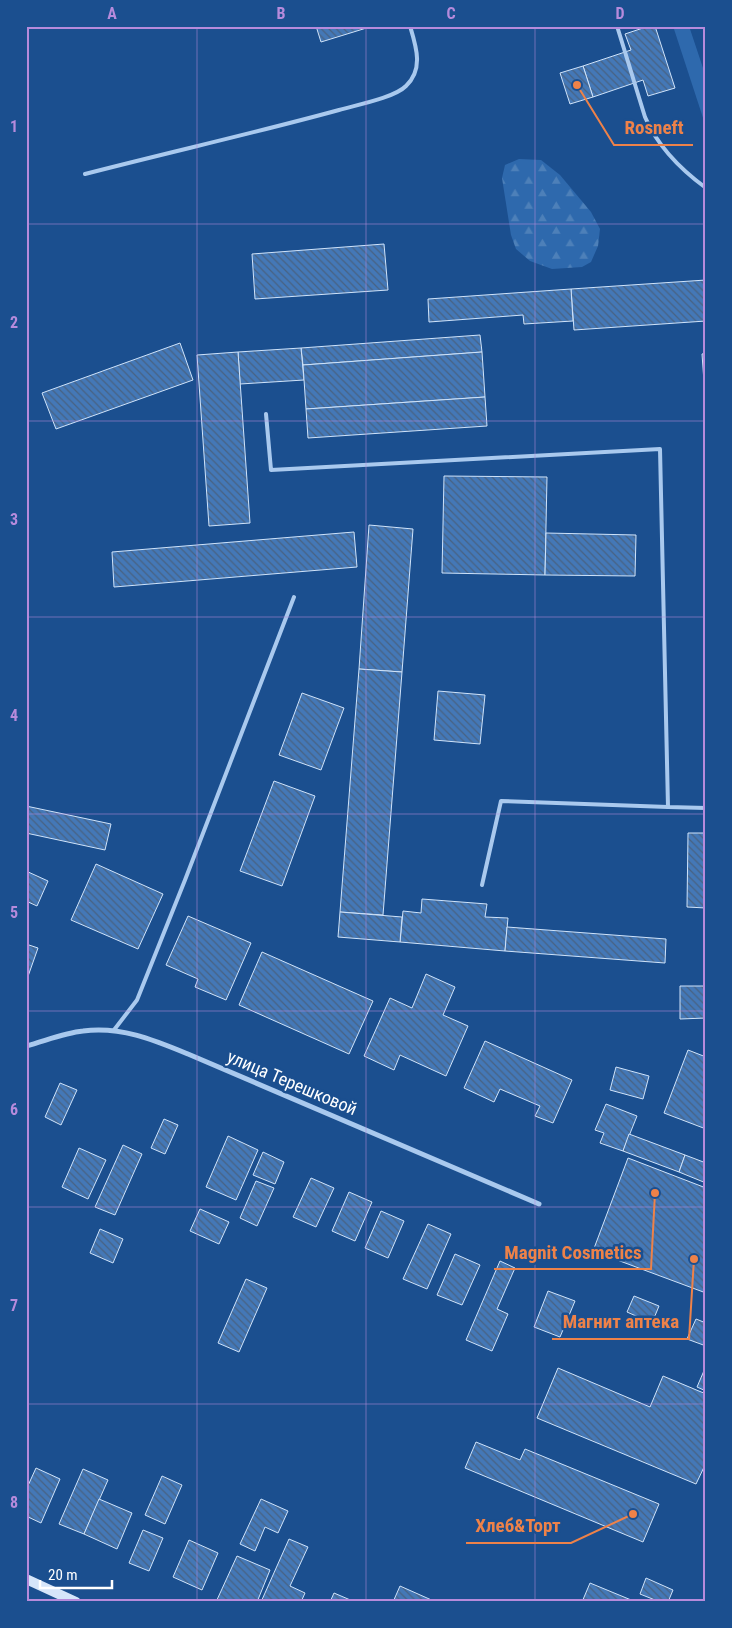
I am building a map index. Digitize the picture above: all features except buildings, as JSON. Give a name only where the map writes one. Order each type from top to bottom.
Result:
[{"type":"street","name":"улица Терешковой","points":[[26,1046],[82,1031],[114,1030],[139,1035],[188,1054],[539,1204]]},
{"type":"street","points":[[26,1579],[76,1602]]},
{"type":"lane","points":[[85,174],[323,114],[401,91],[407,86],[414,75],[418,62],[410,26]]},
{"type":"lane","points":[[617,26],[645,117],[651,130],[675,162],[706,188]]},
{"type":"lane","points":[[266,414],[271,470],[660,449],[668,806]]},
{"type":"lane","points":[[114,1030],[137,1000],[294,597]]},
{"type":"lane","points":[[482,884],[501,801],[706,808]]},
{"type":"green space","points":[[673,26],[689,26],[706,77],[706,127]]},
{"type":"green space","points":[[519,159],[541,160],[560,175],[591,212],[600,229],[598,246],[591,262],[582,267],[552,269],[530,261],[516,249],[511,235],[502,178],[505,165]]},
{"type":"place","name":"Rosneft","points":[[577,85]]},
{"type":"place","name":"Magnit Cosmetics","points":[[655,1193]]},
{"type":"place","name":"Магнит аптека","points":[[694,1259]]},
{"type":"place","name":"Хлеб&Торт","points":[[633,1514]]}]
